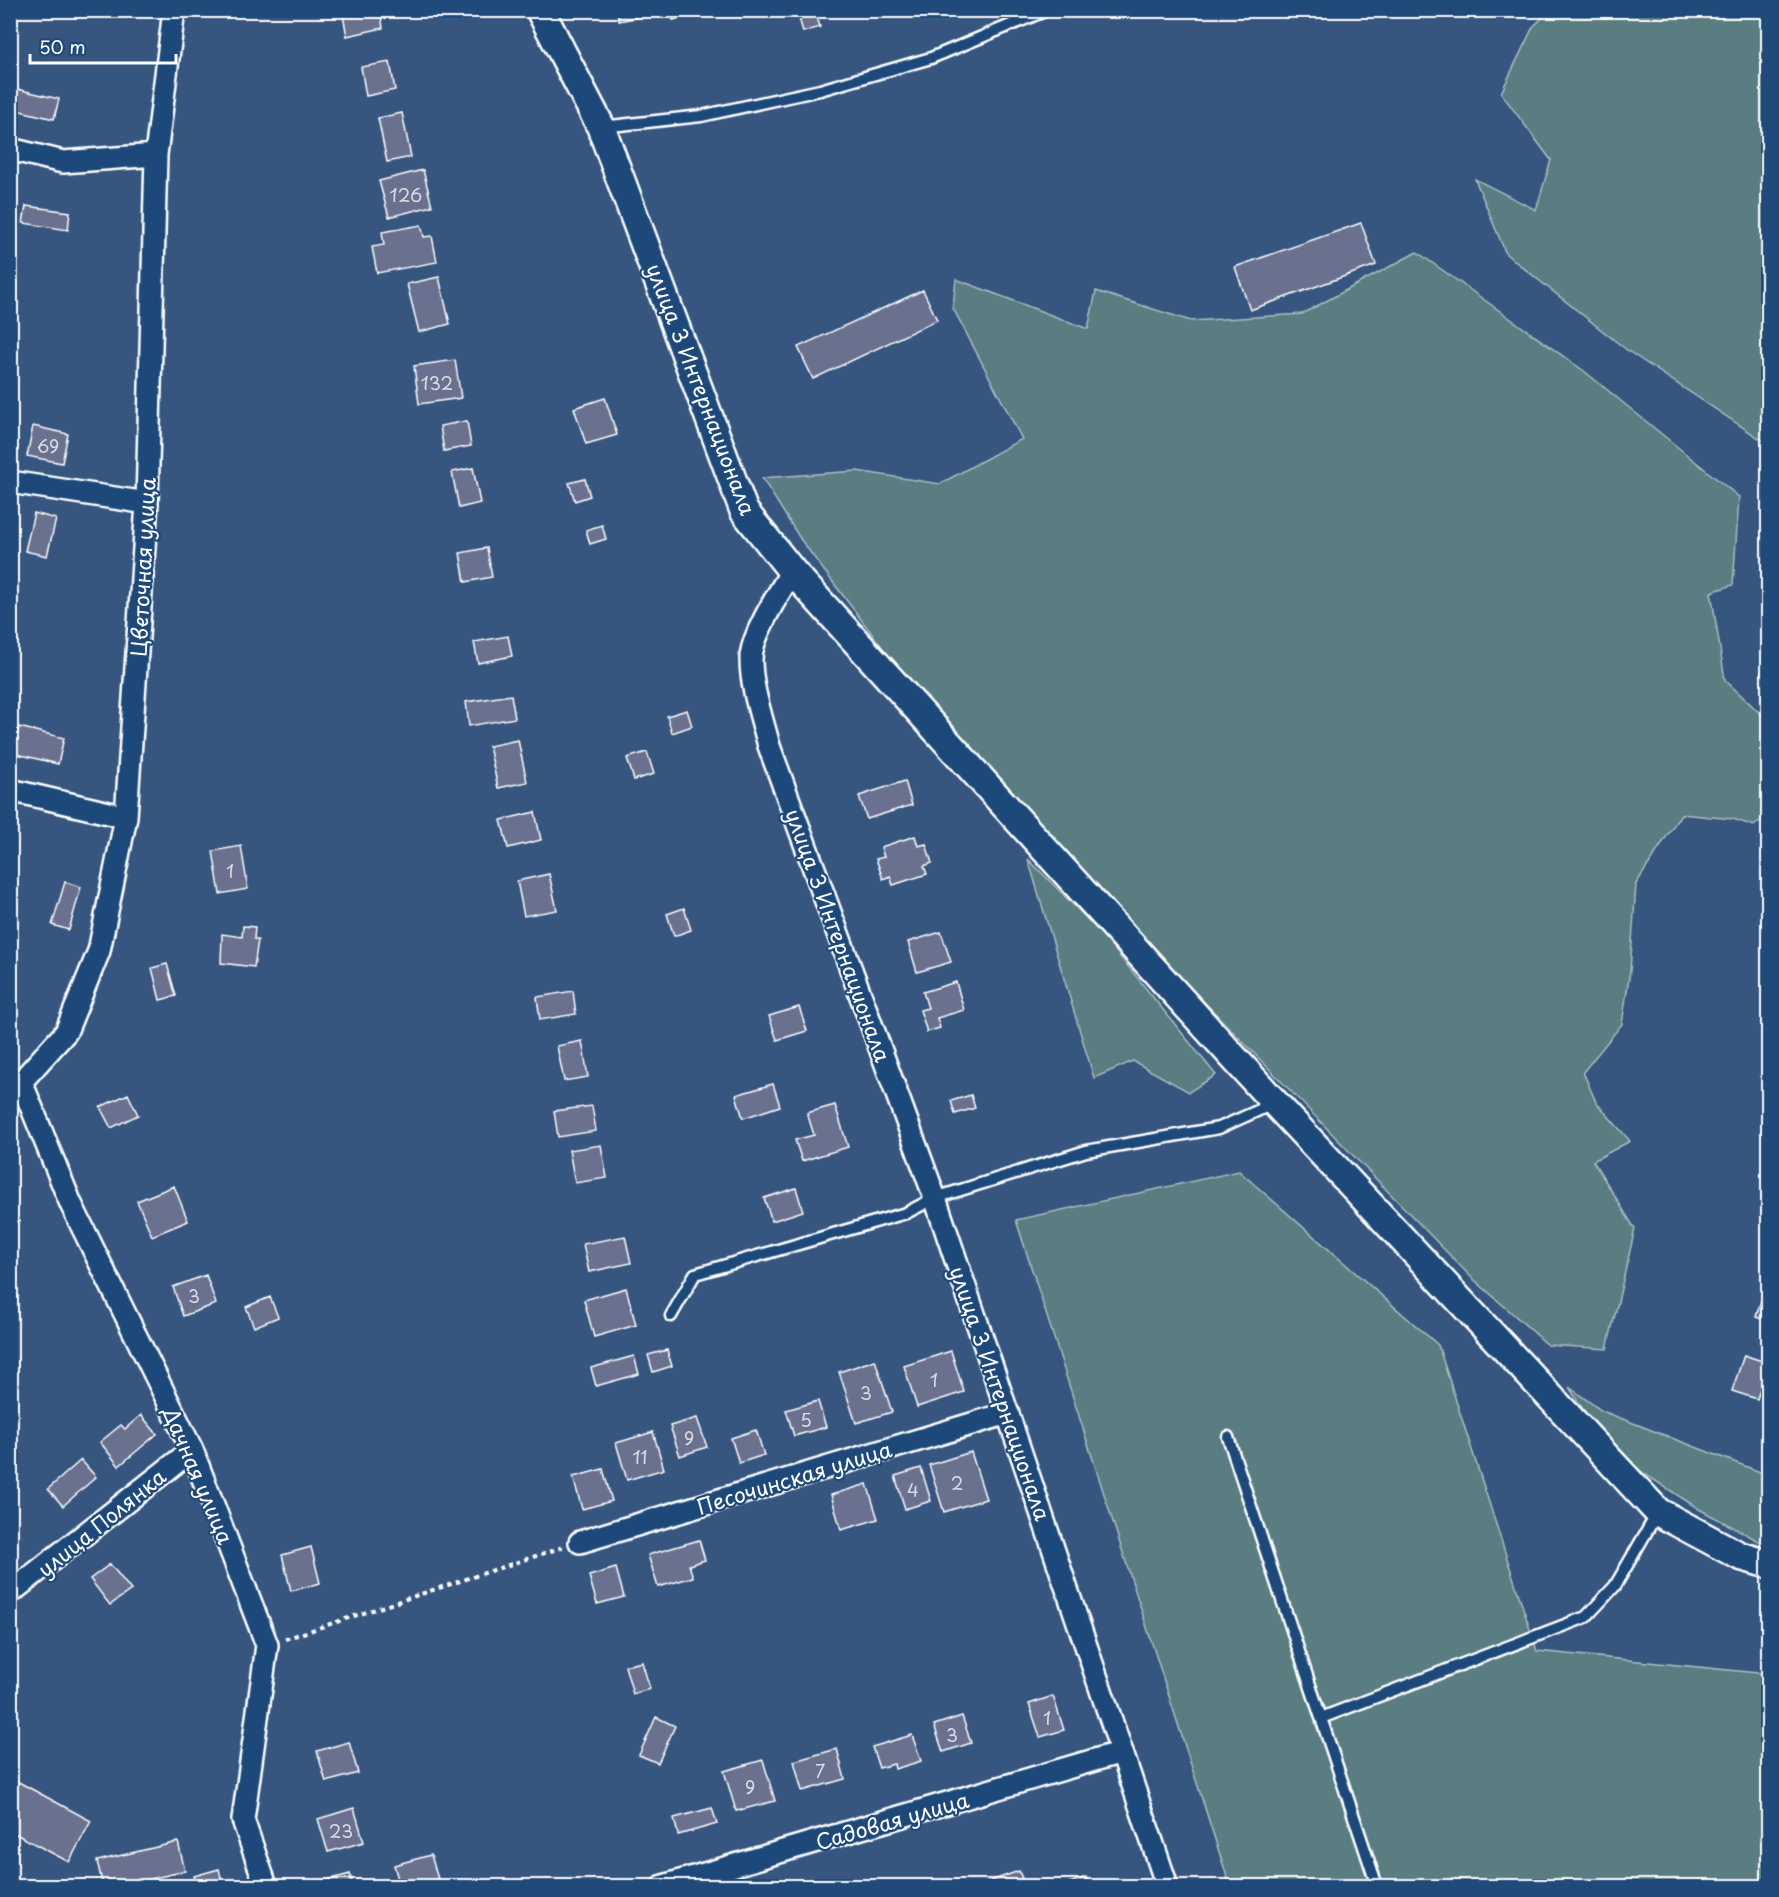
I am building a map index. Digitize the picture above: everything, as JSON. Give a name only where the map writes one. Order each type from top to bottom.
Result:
[{"type":"street","name":"Цветочная улица","points":[[14,1086],[66,1032],[99,951],[126,817],[147,502],[156,155],[174,10]]},
{"type":"street","name":"улица 3 Интернационала","points":[[540,10],[602,127],[744,511],[792,571],[767,613],[751,657],[756,697],[769,746],[842,939],[935,1198],[1167,1887]]},
{"type":"street","points":[[10,149],[63,162],[156,155]]},
{"type":"street","points":[[10,482],[147,502]]},
{"type":"street","points":[[792,571],[1275,1103],[1658,1512],[1740,1556],[1768,1564]]},
{"type":"street","points":[[10,790],[126,817]]},
{"type":"street","name":"Дачная улица","points":[[14,1086],[192,1450],[267,1645],[243,1820],[266,1887]]},
{"type":"street","name":"Песочинская улица","points":[[580,1542],[1008,1413]]},
{"type":"street","name":"улица Полянка","points":[[10,1593],[192,1450]]},
{"type":"street","name":"Садовая улица","points":[[663,1887],[1122,1752]]},
{"type":"lane","points":[[602,127],[701,116],[820,90],[931,58],[1047,10]]},
{"type":"lane","points":[[671,1316],[696,1274],[906,1213],[935,1198],[1086,1151],[1219,1128],[1275,1103]]},
{"type":"lane","points":[[1228,1437],[1377,1887]]},
{"type":"lane","points":[[1321,1718],[1586,1617],[1614,1586],[1658,1512]]},
{"type":"path","points":[[267,1645],[580,1542]]},
{"type":"green space","points":[[1549,11],[1768,11],[1768,444],[1628,351],[1506,254],[1475,179],[1536,210],[1551,160],[1501,93],[1533,27]]},
{"type":"green space","points":[[1417,252],[1584,371],[1739,497],[1733,585],[1711,592],[1725,680],[1763,716],[1768,732],[1768,814],[1754,826],[1733,819],[1681,814],[1636,884],[1630,971],[1622,1024],[1583,1072],[1596,1102],[1630,1141],[1593,1161],[1635,1229],[1607,1349],[1548,1345],[1470,1276],[959,749],[801,540],[762,478],[857,471],[940,484],[1022,439],[953,308],[956,279],[1088,329],[1096,291],[1191,321],[1302,314]]},
{"type":"green space","points":[[1028,859],[1101,933],[1216,1075],[1189,1092],[1133,1061],[1094,1078]]},
{"type":"green space","points":[[1239,1171],[1438,1345],[1537,1651],[1768,1674],[1768,1886],[1230,1886],[1016,1220]]},
{"type":"green space","points":[[1569,1387],[1602,1411],[1768,1475],[1768,1546],[1699,1509],[1609,1451]]},
{"type":"building","points":[[342,10],[380,10],[383,28],[347,36]]},
{"type":"building","points":[[617,10],[643,10],[644,16],[619,21]]},
{"type":"building","points":[[671,10],[697,10],[698,14],[673,20]]},
{"type":"building","points":[[815,10],[820,27],[803,32],[798,14]]},
{"type":"building","points":[[390,62],[395,90],[366,96],[361,67]]},
{"type":"building","points":[[17,89],[59,99],[54,119],[12,109]]},
{"type":"building","points":[[402,113],[411,157],[387,162],[378,118]]},
{"type":"building","points":[[423,170],[432,206],[389,217],[379,181]]},
{"type":"building","points":[[26,206],[70,212],[68,230],[23,223]]},
{"type":"building","points":[[1361,223],[1376,265],[1250,310],[1235,267]]},
{"type":"building","points":[[421,225],[424,237],[432,236],[437,262],[377,273],[372,247],[384,245],[382,232]]},
{"type":"building","points":[[439,277],[450,324],[419,332],[407,284]]},
{"type":"building","points":[[923,290],[937,320],[813,379],[798,347]]},
{"type":"building","points":[[455,360],[461,398],[419,404],[414,366]]},
{"type":"building","points":[[605,398],[617,435],[586,444],[574,408]]},
{"type":"building","points":[[467,421],[471,446],[444,451],[440,426]]},
{"type":"building","points":[[33,426],[68,434],[62,463],[27,456]]},
{"type":"building","points":[[473,468],[480,503],[459,508],[452,472]]},
{"type":"building","points":[[585,479],[590,496],[575,501],[569,483]]},
{"type":"building","points":[[34,513],[56,519],[47,556],[25,551]]},
{"type":"building","points":[[602,525],[606,539],[590,544],[586,530]]},
{"type":"building","points":[[487,548],[492,577],[465,582],[460,553]]},
{"type":"building","points":[[508,636],[512,656],[478,663],[474,642]]},
{"type":"building","points":[[511,695],[515,718],[469,726],[466,702]]},
{"type":"building","points":[[687,710],[692,726],[672,733],[667,716]]},
{"type":"building","points":[[19,727],[64,738],[58,764],[13,753]]},
{"type":"building","points":[[518,740],[527,782],[498,788],[489,746]]},
{"type":"building","points":[[647,752],[654,774],[634,780],[627,758]]},
{"type":"building","points":[[905,781],[912,805],[867,819],[859,796]]},
{"type":"building","points":[[535,812],[541,840],[508,848],[501,820]]},
{"type":"building","points":[[915,836],[918,846],[926,844],[932,863],[924,866],[927,874],[893,885],[890,876],[883,879],[876,859],[884,857],[881,847]]},
{"type":"building","points":[[241,846],[248,889],[220,894],[213,851]]},
{"type":"building","points":[[549,874],[557,910],[524,916],[517,881]]},
{"type":"building","points":[[65,882],[81,887],[69,930],[52,925]]},
{"type":"building","points":[[684,908],[691,930],[674,936],[667,914]]},
{"type":"building","points":[[243,926],[255,927],[254,939],[258,940],[254,967],[221,963],[222,934],[242,937]]},
{"type":"building","points":[[941,932],[951,962],[917,972],[908,942]]},
{"type":"building","points":[[167,964],[176,996],[160,1000],[152,968]]},
{"type":"building","points":[[956,982],[964,1010],[937,1018],[940,1028],[927,1032],[920,1010],[928,1008],[923,992]]},
{"type":"building","points":[[573,991],[576,1014],[540,1020],[537,997]]},
{"type":"building","points":[[799,1007],[807,1031],[777,1040],[769,1016]]},
{"type":"building","points":[[582,1041],[588,1077],[564,1081],[557,1046]]},
{"type":"building","points":[[773,1084],[780,1106],[743,1118],[736,1095]]},
{"type":"building","points":[[128,1094],[138,1115],[111,1128],[100,1107]]},
{"type":"building","points":[[971,1095],[975,1108],[955,1114],[951,1101]]},
{"type":"building","points":[[835,1105],[848,1147],[802,1161],[795,1140],[814,1135],[807,1113]]},
{"type":"building","points":[[592,1106],[596,1131],[558,1137],[554,1111]]},
{"type":"building","points":[[601,1145],[607,1178],[575,1183],[569,1150]]},
{"type":"building","points":[[174,1186],[188,1221],[152,1236],[137,1201]]},
{"type":"building","points":[[796,1188],[803,1211],[772,1221],[764,1198]]},
{"type":"building","points":[[10,1211],[20,1221],[10,1230]]},
{"type":"building","points":[[625,1236],[631,1263],[589,1272],[583,1244]]},
{"type":"building","points":[[206,1275],[216,1304],[183,1316],[173,1287]]},
{"type":"building","points":[[1768,1277],[1768,1321],[1756,1317]]},
{"type":"building","points":[[626,1288],[636,1325],[594,1337],[584,1300]]},
{"type":"building","points":[[270,1297],[278,1317],[254,1327],[246,1307]]},
{"type":"building","points":[[667,1350],[672,1366],[653,1372],[648,1355]]},
{"type":"building","points":[[951,1351],[964,1392],[917,1407],[904,1366]]},
{"type":"building","points":[[1744,1355],[1768,1363],[1757,1399],[1732,1391]]},
{"type":"building","points":[[634,1356],[639,1374],[596,1386],[591,1368]]},
{"type":"building","points":[[875,1360],[892,1412],[856,1423],[839,1372]]},
{"type":"building","points":[[818,1401],[826,1427],[794,1436],[786,1410]]},
{"type":"building","points":[[141,1415],[157,1434],[119,1466],[100,1442],[121,1425],[125,1429]]},
{"type":"building","points":[[697,1418],[707,1447],[680,1456],[670,1426]]},
{"type":"building","points":[[756,1430],[764,1455],[739,1463],[731,1438]]},
{"type":"building","points":[[653,1432],[664,1469],[627,1480],[616,1443]]},
{"type":"building","points":[[971,1452],[986,1499],[944,1512],[929,1465]]},
{"type":"building","points":[[81,1460],[96,1477],[63,1506],[48,1489]]},
{"type":"building","points":[[921,1468],[931,1501],[905,1509],[895,1476]]},
{"type":"building","points":[[603,1469],[612,1501],[582,1509],[573,1477]]},
{"type":"building","points":[[867,1484],[878,1519],[841,1530],[831,1495]]},
{"type":"building","points":[[699,1540],[705,1560],[689,1565],[693,1577],[658,1587],[648,1555]]},
{"type":"building","points":[[311,1547],[320,1583],[291,1591],[282,1555]]},
{"type":"building","points":[[110,1564],[131,1590],[110,1605],[90,1579]]},
{"type":"building","points":[[616,1568],[624,1597],[597,1604],[589,1576]]},
{"type":"building","points":[[642,1662],[650,1689],[633,1694],[625,1666]]},
{"type":"building","points":[[1053,1696],[1064,1730],[1040,1737],[1029,1704]]},
{"type":"building","points":[[962,1716],[971,1743],[943,1752],[934,1725]]},
{"type":"building","points":[[656,1717],[675,1726],[658,1763],[639,1755]]},
{"type":"building","points":[[912,1735],[921,1761],[895,1769],[894,1764],[879,1768],[872,1747]]},
{"type":"building","points":[[349,1742],[358,1773],[326,1782],[317,1751]]},
{"type":"building","points":[[837,1749],[845,1779],[802,1791],[794,1761]]},
{"type":"building","points":[[763,1760],[775,1801],[736,1811],[724,1771]]},
{"type":"building","points":[[13,1779],[91,1821],[69,1862],[10,1831]]},
{"type":"building","points":[[354,1808],[364,1842],[328,1852],[318,1819]]},
{"type":"building","points":[[712,1808],[717,1824],[678,1835],[674,1818]]},
{"type":"building","points":[[178,1842],[185,1871],[120,1886],[103,1886],[97,1861]]},
{"type":"building","points":[[431,1855],[440,1886],[400,1886],[394,1865]]},
{"type":"building","points":[[219,1869],[223,1886],[197,1886],[194,1876]]},
{"type":"building","points":[[1019,1871],[1025,1886],[979,1885]]},
{"type":"building","points":[[350,1874],[353,1886],[326,1886],[324,1881]]},
{"type":"building","points":[[1086,1877],[1089,1886],[1061,1886]]}]
